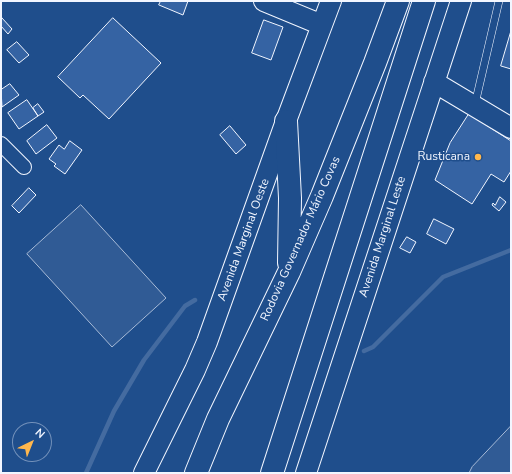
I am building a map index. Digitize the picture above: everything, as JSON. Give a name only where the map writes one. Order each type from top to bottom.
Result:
[{"type":"highway","name":"Rodovia Governador Mário Covas","points":[[196,473],[218,419],[289,272],[322,196],[398,1]]},
{"type":"highway","points":[[272,473],[424,1]]},
{"type":"highway","points":[[286,121],[290,198],[289,272]]},
{"type":"main road","points":[[264,1],[322,25]]},
{"type":"main road","name":"Avenida Marginal Oeste","points":[[144,473],[195,370],[207,342],[286,121],[331,1]]},
{"type":"main road","name":"Avenida Marginal Leste","points":[[311,465],[461,1]]},
{"type":"main road","points":[[434,82],[511,128]]},
{"type":"street","points":[[1,144],[24,167]]},
{"type":"lane","points":[[475,106],[499,1]]},
{"type":"shaded area","points":[[81,205],[166,298],[112,347],[27,254]]},
{"type":"shaded area","points":[[511,426],[511,473],[469,473],[472,467]]},
{"type":"building","points":[[161,1],[188,1],[183,15],[159,5]]},
{"type":"building","points":[[2,18],[12,29],[8,34],[1,26]]},
{"type":"building","points":[[113,18],[161,63],[109,119],[83,95],[80,98],[58,77]]},
{"type":"building","points":[[264,20],[283,27],[271,60],[252,53]]},
{"type":"building","points":[[511,31],[511,69],[501,66]]},
{"type":"building","points":[[17,42],[29,55],[19,63],[7,50]]},
{"type":"building","points":[[10,84],[19,95],[2,107],[1,90]]},
{"type":"building","points":[[27,100],[38,116],[19,129],[8,113]]},
{"type":"building","points":[[38,104],[44,112],[38,116],[33,108]]},
{"type":"building","name":"Rusticana","points":[[469,114],[511,141],[511,171],[504,182],[491,174],[472,204],[435,180],[450,143]]},
{"type":"building","points":[[47,125],[57,138],[36,154],[27,141]]},
{"type":"building","points":[[230,126],[246,145],[236,154],[220,135]]},
{"type":"building","points":[[70,141],[82,150],[65,174],[54,166],[56,164],[49,159],[59,145],[64,149]]},
{"type":"building","points":[[29,188],[36,195],[19,213],[12,206]]},
{"type":"building","points":[[500,197],[506,202],[499,211],[492,205],[493,203],[495,205]]},
{"type":"building","points":[[434,219],[454,229],[446,244],[427,234]]},
{"type":"building","points":[[407,237],[416,242],[410,253],[400,248]]},
{"type":"waterway","points":[[364,351],[373,347],[443,277],[511,250]]},
{"type":"waterway","points":[[86,473],[114,411],[144,360],[185,306],[195,300]]},
{"type":"place","name":"Rusticana","points":[[478,157]]}]
